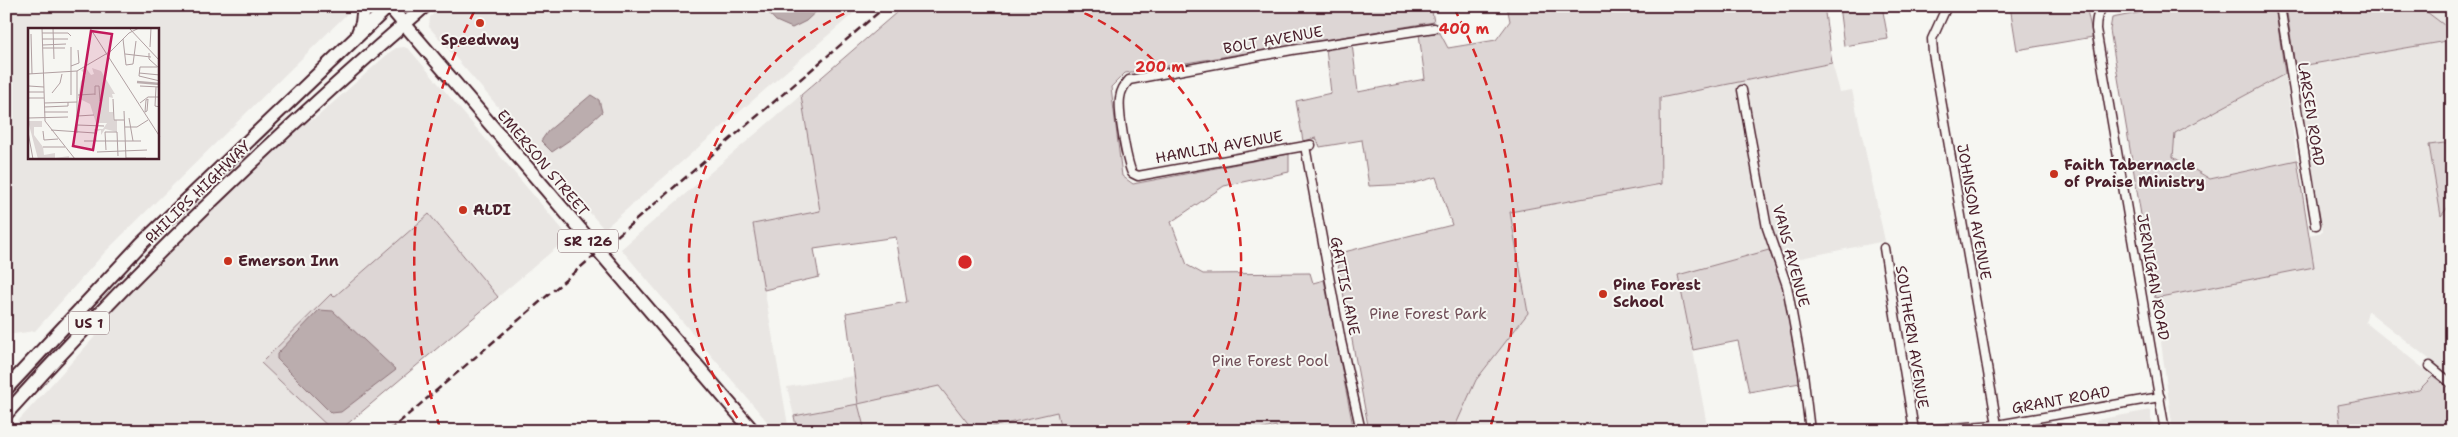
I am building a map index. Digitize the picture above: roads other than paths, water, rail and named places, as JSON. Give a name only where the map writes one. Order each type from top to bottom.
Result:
[{"type":"main road","points":[[356,36],[362,23],[364,6]]},
{"type":"main road","name":"PHILIPS HIGHWAY","points":[[6,389],[90,296],[196,189],[389,6]]},
{"type":"main road","name":"EMERSON STREET","points":[[389,6],[753,431]]},
{"type":"main road","name":"PHILIPS HIGHWAY","points":[[6,414],[97,314],[210,202],[278,136],[425,6]]},
{"type":"street","name":"JOHNSON AVENUE","points":[[1946,6],[1932,39],[1933,54],[1997,425]]},
{"type":"street","name":"LARSEN ROAD","points":[[2280,6],[2316,225]]},
{"type":"street","name":"JERNIGAN ROAD","points":[[2102,8],[2096,29],[2165,431]]},
{"type":"street","name":"BOLT AVENUE","points":[[1132,173],[1127,163],[1119,100],[1122,89],[1129,80],[1292,50],[1434,28]]},
{"type":"street","name":"VANS AVENUE","points":[[1742,90],[1767,228],[1782,265],[1787,286],[1803,373],[1810,431]]},
{"type":"street","name":"HAMLIN AVENUE","points":[[1132,173],[1138,176],[1308,145]]},
{"type":"street","name":"GATTIS LANE","points":[[1308,145],[1341,341],[1361,431]]},
{"type":"street","points":[[196,189],[210,202]]},
{"type":"street","name":"SOUTHERN AVENUE","points":[[1884,248],[1914,430]]},
{"type":"street","points":[[2430,366],[2452,384]]},
{"type":"street","name":"GRANT ROAD","points":[[1907,431],[1997,425],[2160,398]]},
{"type":"railway","points":[[389,431],[886,6]]},
{"type":"place","name":"Speedway","points":[[480,23]]},
{"type":"place","name":"Faith Tabernacle of Praise Ministry","points":[[2054,174]]},
{"type":"place","name":"ALDI","points":[[463,210]]},
{"type":"place","name":"Emerson Inn","points":[[228,261]]},
{"type":"place","name":"Pine Forest School","points":[[1603,294]]},
{"type":"park label","name":"Pine Forest Park","points":[[1428,314]]},
{"type":"park label","name":"Pine Forest Pool","points":[[1270,361]]}]
